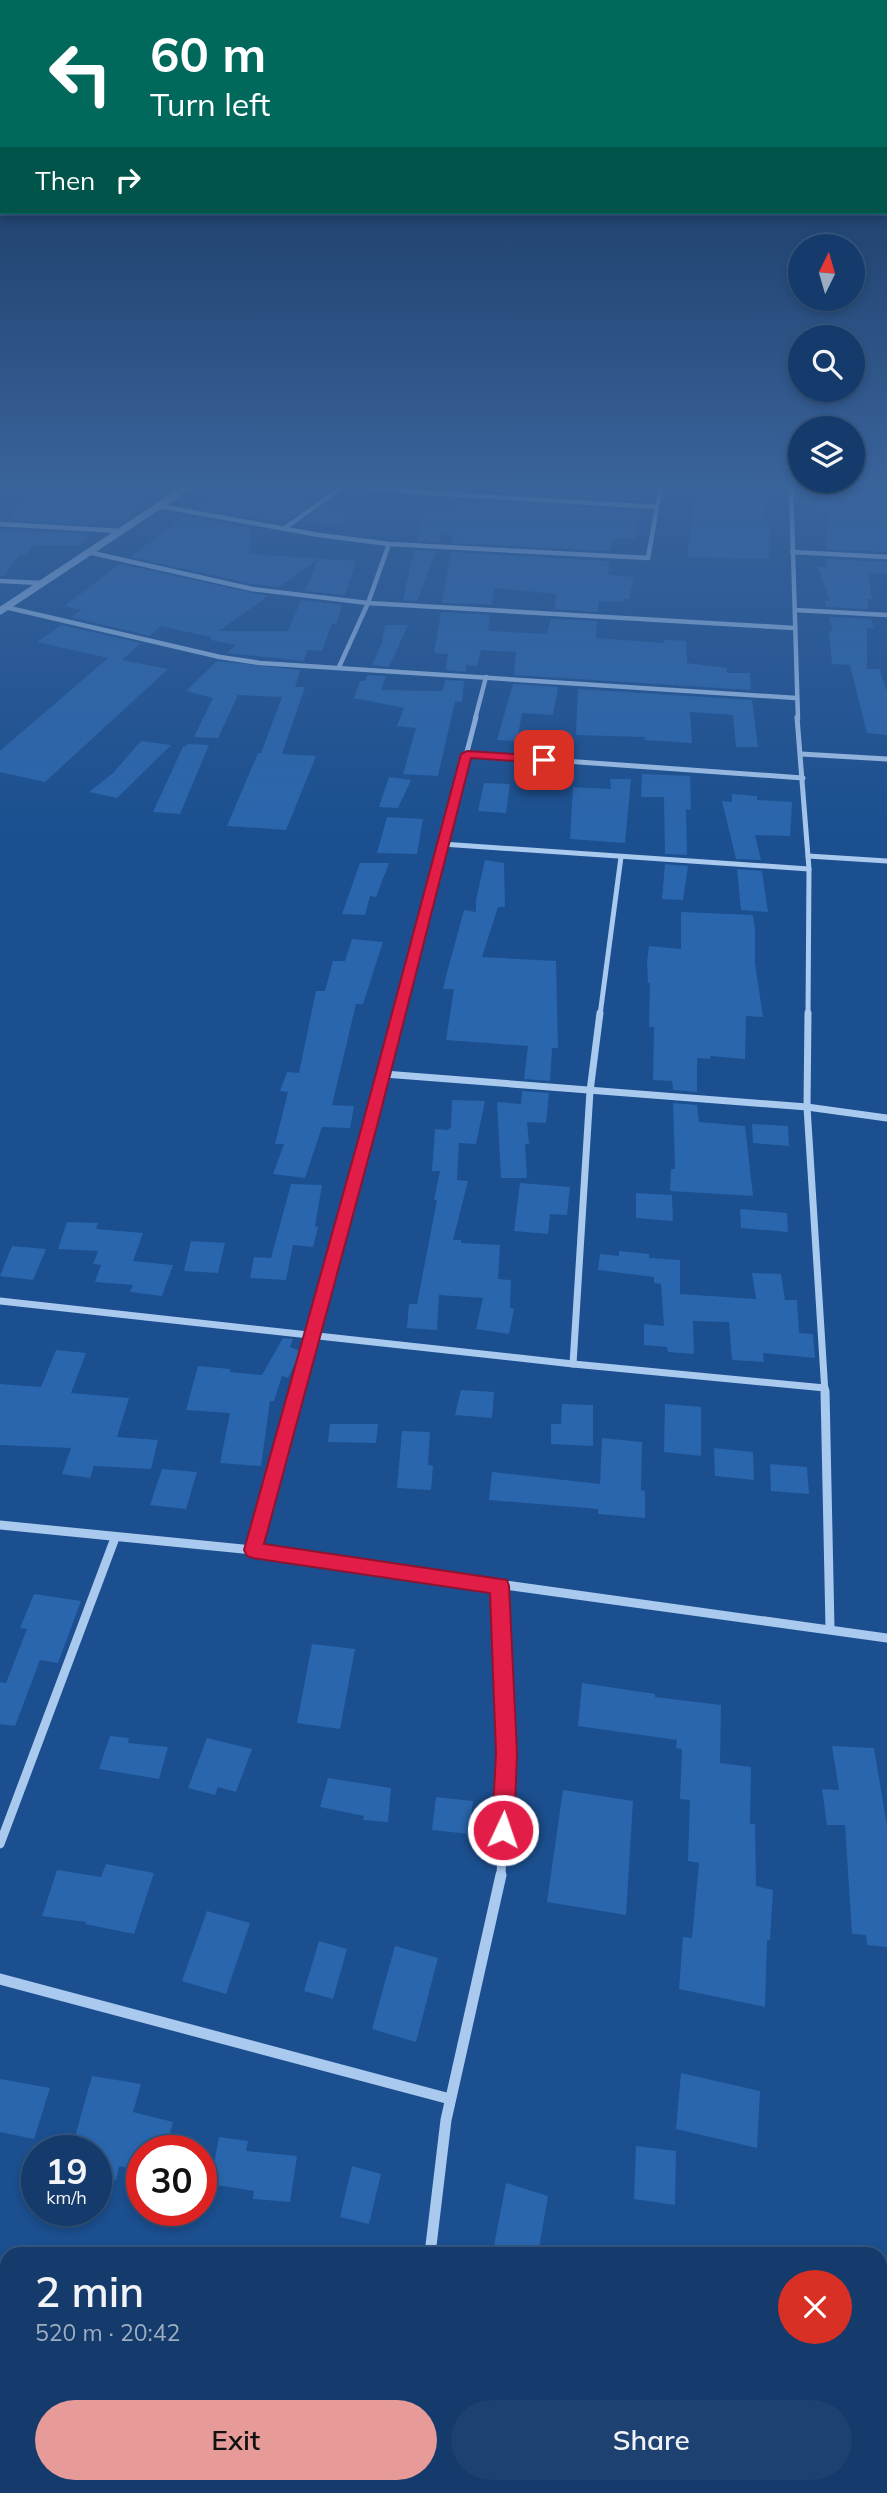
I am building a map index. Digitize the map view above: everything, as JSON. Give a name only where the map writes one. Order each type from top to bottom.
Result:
[{"type":"street","points":[[363,602],[794,628]]},
{"type":"street","points":[[795,602],[796,698],[809,869],[807,1107],[825,1388],[830,1628]]},
{"type":"street","points":[[339,667],[368,603]]},
{"type":"street","points":[[3,609],[220,657],[796,698]]},
{"type":"street","points":[[795,610],[887,615]]},
{"type":"street","points":[[253,1550],[384,1074],[486,677]]},
{"type":"street","points":[[467,754],[803,778]]},
{"type":"street","points":[[801,754],[887,759]]},
{"type":"street","points":[[442,844],[809,869]]},
{"type":"street","points":[[573,1364],[590,1091],[621,856]]},
{"type":"street","points":[[808,856],[887,861]]},
{"type":"street","points":[[384,1074],[807,1107],[887,1118]]},
{"type":"street","points":[[0,1301],[573,1364],[825,1388]]},
{"type":"street","points":[[0,1525],[253,1550],[887,1638]]},
{"type":"street","points":[[0,1844],[115,1538]]},
{"type":"street","points":[[431,2247],[450,2099],[501,1882],[506,1753],[500,1586]]},
{"type":"street","points":[[0,1979],[450,2099]]},
{"type":"building","points":[[69,602],[259,602],[219,631],[288,631],[300,602],[342,605],[322,651],[307,650],[304,661],[227,653],[236,645],[160,626],[150,636],[71,617],[82,610],[64,606]]},
{"type":"building","points":[[442,602],[492,602],[492,605]]},
{"type":"building","points":[[555,602],[599,602],[598,612],[554,609]]},
{"type":"building","points":[[825,602],[868,602],[869,609],[826,607]]},
{"type":"building","points":[[441,612],[490,615],[488,631],[547,634],[551,619],[597,621],[596,638],[664,643],[664,640],[686,641],[687,663],[727,668],[727,673],[750,673],[751,690],[514,675],[516,652],[481,650],[477,666],[466,665],[466,672],[446,670],[448,654],[434,653]]},
{"type":"building","points":[[829,617],[871,619],[874,629],[867,628],[867,669],[879,669],[887,691],[887,735],[867,733],[850,665],[832,664],[829,631],[833,632]]},
{"type":"building","points":[[61,625],[141,643],[122,660],[168,669],[45,782],[0,772],[0,751],[108,658],[37,642]]},
{"type":"building","points":[[385,625],[408,625],[389,667],[372,665],[382,643]]},
{"type":"building","points":[[217,661],[300,670],[295,687],[305,687],[282,754],[316,756],[286,830],[227,826],[258,753],[261,753],[282,697],[238,695],[218,738],[194,737],[213,698],[186,691]]},
{"type":"building","points":[[368,675],[386,676],[381,690],[443,691],[445,680],[464,681],[462,702],[455,701],[438,776],[403,774],[416,728],[397,726],[404,708],[354,698],[360,681],[365,681]]},
{"type":"building","points":[[513,684],[558,687],[553,715],[522,713],[517,741],[497,740]]},
{"type":"building","points":[[578,689],[752,700],[758,747],[736,747],[733,715],[690,712],[692,743],[644,740],[645,737],[576,735]]},
{"type":"building","points":[[141,741],[171,745],[117,798],[89,792],[113,773]]},
{"type":"building","points":[[188,744],[209,745],[180,814],[153,812],[183,747]]},
{"type":"building","points":[[642,774],[690,776],[691,810],[686,809],[687,855],[665,854],[664,797],[641,797]]},
{"type":"building","points":[[389,777],[411,780],[398,808],[379,807]]},
{"type":"building","points":[[610,779],[631,779],[625,843],[570,839],[573,787],[611,789]]},
{"type":"building","points":[[484,783],[510,784],[506,813],[478,811]]},
{"type":"building","points":[[732,794],[757,796],[757,800],[792,802],[790,836],[755,835],[761,860],[736,859],[722,801],[732,802]]},
{"type":"building","points":[[387,817],[423,819],[417,854],[377,853]]},
{"type":"building","points":[[485,860],[504,863],[505,907],[498,907],[482,957],[556,961],[558,1048],[552,1048],[550,1081],[524,1079],[528,1046],[446,1040],[454,989],[443,989],[464,910],[476,912]]},
{"type":"building","points":[[360,863],[389,863],[376,897],[370,896],[365,915],[342,914]]},
{"type":"building","points":[[665,864],[688,866],[683,900],[662,899]]},
{"type":"building","points":[[737,869],[762,871],[768,912],[741,910]]},
{"type":"building","points":[[681,912],[753,915],[755,963],[763,1017],[746,1016],[745,1059],[710,1056],[710,1059],[697,1058],[697,1092],[673,1090],[672,1081],[653,1080],[654,1027],[649,1027],[649,946],[681,949]]},
{"type":"building","points":[[352,939],[383,942],[363,1004],[356,1004],[332,1105],[354,1106],[350,1128],[322,1127],[305,1178],[273,1174],[284,1144],[275,1144],[288,1092],[280,1091],[287,1072],[299,1073],[316,991],[325,991],[333,961],[345,961]]},
{"type":"building","points":[[522,1091],[549,1093],[546,1123],[527,1122],[527,1178],[501,1178],[497,1102],[521,1104]]},
{"type":"building","points":[[452,1100],[485,1101],[476,1144],[459,1143],[457,1180],[468,1181],[453,1240],[461,1240],[461,1243],[500,1245],[498,1279],[511,1280],[510,1308],[514,1309],[509,1334],[476,1329],[483,1298],[439,1295],[437,1330],[407,1328],[409,1304],[417,1304],[437,1200],[434,1200],[440,1171],[432,1171],[435,1129],[448,1130],[451,1127]]},
{"type":"building","points":[[673,1103],[697,1105],[699,1122],[745,1126],[753,1196],[670,1191],[671,1169],[675,1169]]},
{"type":"building","points":[[752,1124],[788,1126],[789,1146],[753,1143]]},
{"type":"building","points":[[520,1183],[570,1187],[567,1215],[550,1214],[548,1234],[514,1231]]},
{"type":"building","points":[[291,1184],[322,1185],[313,1247],[293,1245],[286,1280],[250,1278],[254,1257],[271,1258]]},
{"type":"building","points":[[636,1193],[672,1195],[673,1221],[636,1218]]},
{"type":"building","points":[[740,1209],[787,1213],[788,1232],[741,1228]]},
{"type":"building","points":[[67,1222],[98,1223],[96,1229],[143,1233],[133,1261],[173,1265],[162,1296],[130,1292],[133,1285],[95,1282],[101,1265],[93,1264],[98,1251],[58,1249]]},
{"type":"building","points":[[191,1241],[225,1243],[218,1273],[184,1271]]},
{"type":"building","points":[[12,1246],[46,1249],[33,1280],[0,1276]]},
{"type":"building","points":[[619,1251],[649,1254],[649,1258],[680,1260],[680,1294],[756,1299],[752,1273],[781,1274],[785,1300],[797,1300],[799,1333],[813,1334],[815,1358],[763,1353],[764,1362],[732,1360],[729,1322],[693,1321],[694,1354],[668,1352],[667,1347],[644,1345],[644,1324],[664,1326],[661,1284],[654,1283],[654,1277],[598,1270],[600,1254],[619,1256]]},
{"type":"building","points":[[283,1338],[293,1339],[290,1347],[301,1351],[288,1378],[282,1376],[274,1401],[270,1401],[261,1466],[220,1463],[230,1413],[186,1410],[198,1366],[262,1375]]},
{"type":"building","points":[[56,1350],[86,1353],[71,1393],[129,1398],[117,1437],[158,1440],[151,1469],[94,1466],[90,1478],[62,1474],[71,1448],[0,1445],[0,1384],[41,1387]]},
{"type":"building","points":[[461,1390],[494,1392],[492,1418],[455,1415]]},
{"type":"building","points":[[562,1404],[593,1405],[593,1446],[551,1444],[551,1424],[561,1424]]},
{"type":"building","points":[[665,1404],[701,1407],[701,1456],[664,1452]]},
{"type":"building","points":[[330,1424],[378,1424],[376,1443],[328,1442]]},
{"type":"building","points":[[402,1431],[430,1432],[428,1465],[433,1466],[431,1490],[397,1488]]},
{"type":"building","points":[[602,1438],[642,1442],[641,1490],[645,1491],[645,1518],[598,1514],[598,1509],[489,1500],[492,1472],[600,1484]]},
{"type":"building","points":[[714,1448],[753,1452],[754,1480],[715,1476]]},
{"type":"building","points":[[770,1464],[807,1467],[809,1494],[771,1491]]},
{"type":"building","points":[[162,1469],[197,1472],[186,1509],[150,1505]]},
{"type":"building","points":[[34,1594],[81,1601],[58,1663],[40,1660],[15,1726],[0,1724],[0,1682],[6,1683],[27,1629],[20,1628]]},
{"type":"building","points":[[312,1644],[355,1649],[340,1729],[297,1723]]},
{"type":"building","points":[[582,1683],[655,1694],[655,1697],[721,1705],[720,1763],[751,1767],[750,1824],[755,1824],[756,1886],[773,1890],[770,1940],[767,1940],[765,2007],[679,1989],[683,1937],[692,1938],[699,1863],[688,1861],[690,1800],[680,1799],[682,1749],[676,1748],[677,1740],[578,1726]]},
{"type":"building","points":[[110,1736],[129,1738],[128,1743],[168,1747],[159,1779],[99,1769]]},
{"type":"building","points":[[207,1738],[252,1749],[236,1792],[218,1787],[215,1795],[188,1788]]},
{"type":"building","points":[[832,1746],[874,1748],[887,1826],[887,1947],[867,1945],[866,1935],[852,1934],[845,1825],[827,1825],[822,1789],[839,1790]]},
{"type":"building","points":[[328,1778],[391,1788],[388,1822],[363,1820],[364,1816],[320,1807]]},
{"type":"building","points":[[563,1790],[633,1801],[626,1915],[547,1902]]},
{"type":"building","points":[[436,1797],[473,1801],[469,1834],[432,1830]]},
{"type":"building","points":[[106,1864],[154,1873],[134,1934],[85,1924],[86,1922],[42,1916],[57,1870],[101,1877]]},
{"type":"building","points":[[207,1911],[250,1923],[226,1994],[182,1981]]},
{"type":"building","points":[[319,1941],[347,1949],[333,1999],[304,1991]]},
{"type":"building","points":[[395,1946],[438,1958],[416,2042],[372,2029]]},
{"type":"building","points":[[681,2073],[760,2091],[757,2148],[676,2129]]},
{"type":"building","points":[[92,2076],[141,2084],[133,2112],[173,2122],[169,2135],[126,2135],[126,2168],[119,2166],[116,2180],[112,2179],[112,2135],[75,2135]]},
{"type":"building","points":[[0,2079],[50,2088],[35,2135],[21,2136],[0,2132]]},
{"type":"building","points":[[219,2137],[248,2141],[246,2151],[297,2156],[290,2202],[253,2199],[254,2191],[217,2185]]},
{"type":"building","points":[[636,2146],[676,2151],[675,2205],[634,2199]]},
{"type":"building","points":[[352,2166],[381,2174],[369,2224],[340,2217]]},
{"type":"building","points":[[506,2183],[548,2196],[539,2247],[494,2246]]},
{"type":"route","points":[[503,1830],[506,1753],[500,1586],[253,1550],[384,1074],[467,754],[544,760]]}]
